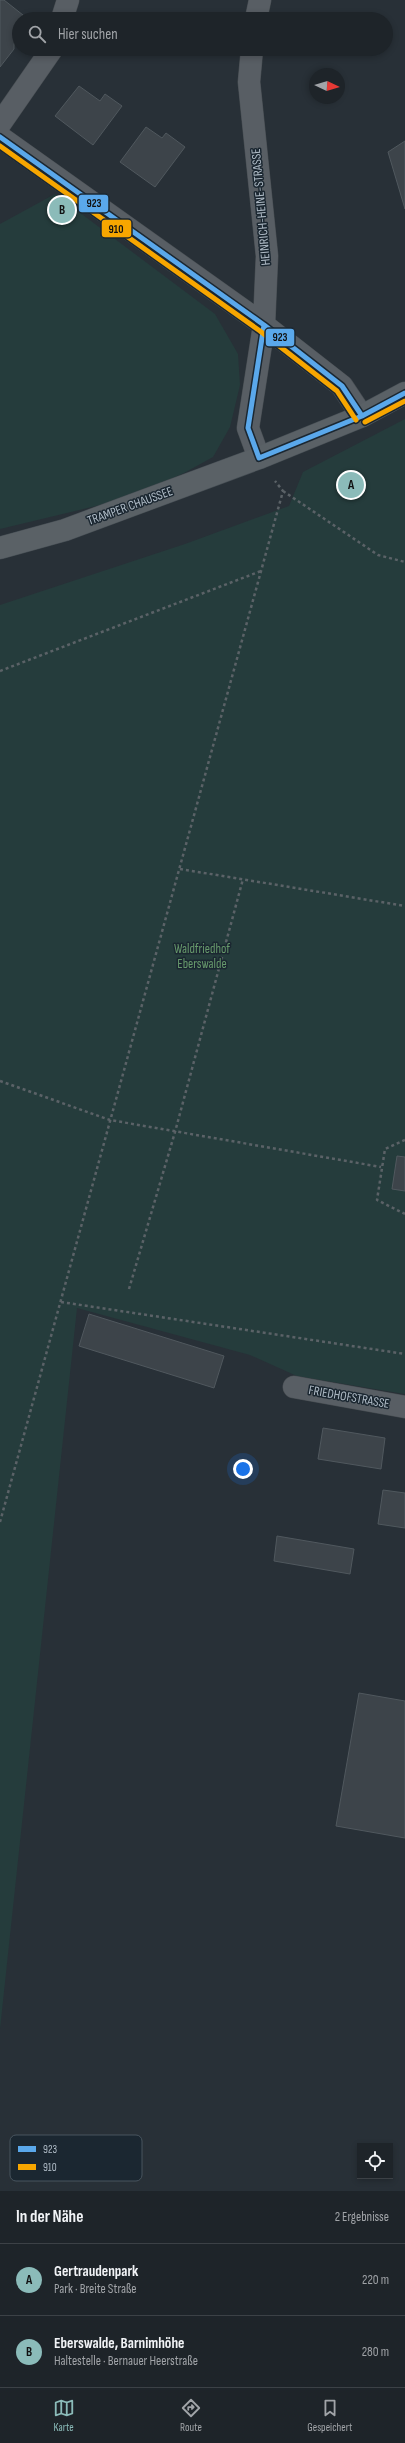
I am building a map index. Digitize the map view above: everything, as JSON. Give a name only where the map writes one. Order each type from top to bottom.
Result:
[{"type":"main road","name":"TRAMPER CHAUSSEE","points":[[0,548],[65,530],[258,458],[362,416],[405,393]]},
{"type":"street","points":[[64,12],[68,0]]},
{"type":"street","points":[[257,12],[260,0]]},
{"type":"street","points":[[0,124],[47,56]]},
{"type":"street","name":"HEINRICH-HEINE-STRASSE","points":[[251,56],[249,82],[267,256],[264,325],[248,428],[258,458]]},
{"type":"street","points":[[0,137],[264,325],[342,386],[362,416]]},
{"type":"street","name":"FRIEDHOFSTRASSE","points":[[294,1387],[405,1407]]},
{"type":"path","points":[[258,458],[283,491],[378,555],[405,562]]},
{"type":"path","points":[[0,1522],[1,1512],[61,1302],[283,491]]},
{"type":"path","points":[[0,671],[261,571]]},
{"type":"path","points":[[180,869],[405,906]]},
{"type":"path","points":[[129,1289],[175,1132],[243,879]]},
{"type":"path","points":[[0,1081],[110,1120],[381,1167]]},
{"type":"path","points":[[405,1140],[385,1149],[377,1200],[405,1214]]},
{"type":"path","points":[[61,1302],[405,1354]]},
{"type":"green space","points":[[55,194],[215,314],[238,354],[240,385],[230,427],[213,457],[184,473],[125,499],[0,529],[0,224]]},
{"type":"green space","name":"Waldfriedhof Eberswalde","points":[[405,419],[405,1394],[297,1376],[250,1355],[77,1308],[0,2029],[0,605],[185,544],[289,506],[303,472]]},
{"type":"building","points":[[0,0],[4,0],[19,12],[12,12],[12,52],[0,67]]},
{"type":"building","points":[[79,86],[100,101],[105,94],[122,106],[93,145],[55,116]]},
{"type":"building","points":[[146,127],[162,138],[166,133],[185,147],[155,187],[120,162]]},
{"type":"building","points":[[405,141],[405,209],[388,152]]},
{"type":"building","points":[[397,1156],[405,1157],[405,1191],[392,1189]]},
{"type":"building","points":[[89,1314],[224,1356],[214,1388],[79,1346]]},
{"type":"building","points":[[323,1428],[385,1438],[381,1469],[318,1459]]},
{"type":"building","points":[[383,1490],[405,1493],[405,1528],[378,1524]]},
{"type":"building","points":[[277,1536],[354,1549],[350,1574],[274,1561]]},
{"type":"building","points":[[359,1693],[405,1701],[405,1838],[336,1826]]},
{"type":"transit line","name":"923","points":[[0,137],[264,325],[342,386],[362,416]]},
{"type":"transit line","name":"910","points":[[0,146],[260,331],[337,391],[356,420]]},
{"type":"transit line","name":"923","points":[[259,458],[248,428],[264,325]]},
{"type":"transit line","name":"923","points":[[259,458],[362,416],[405,393]]},
{"type":"transit line","name":"910","points":[[365,422],[405,401]]},
{"type":"place","name":"Eberswalde, Barnimhöhe","points":[[62,210]]},
{"type":"place","name":"Gertraudenpark","points":[[351,485]]}]
